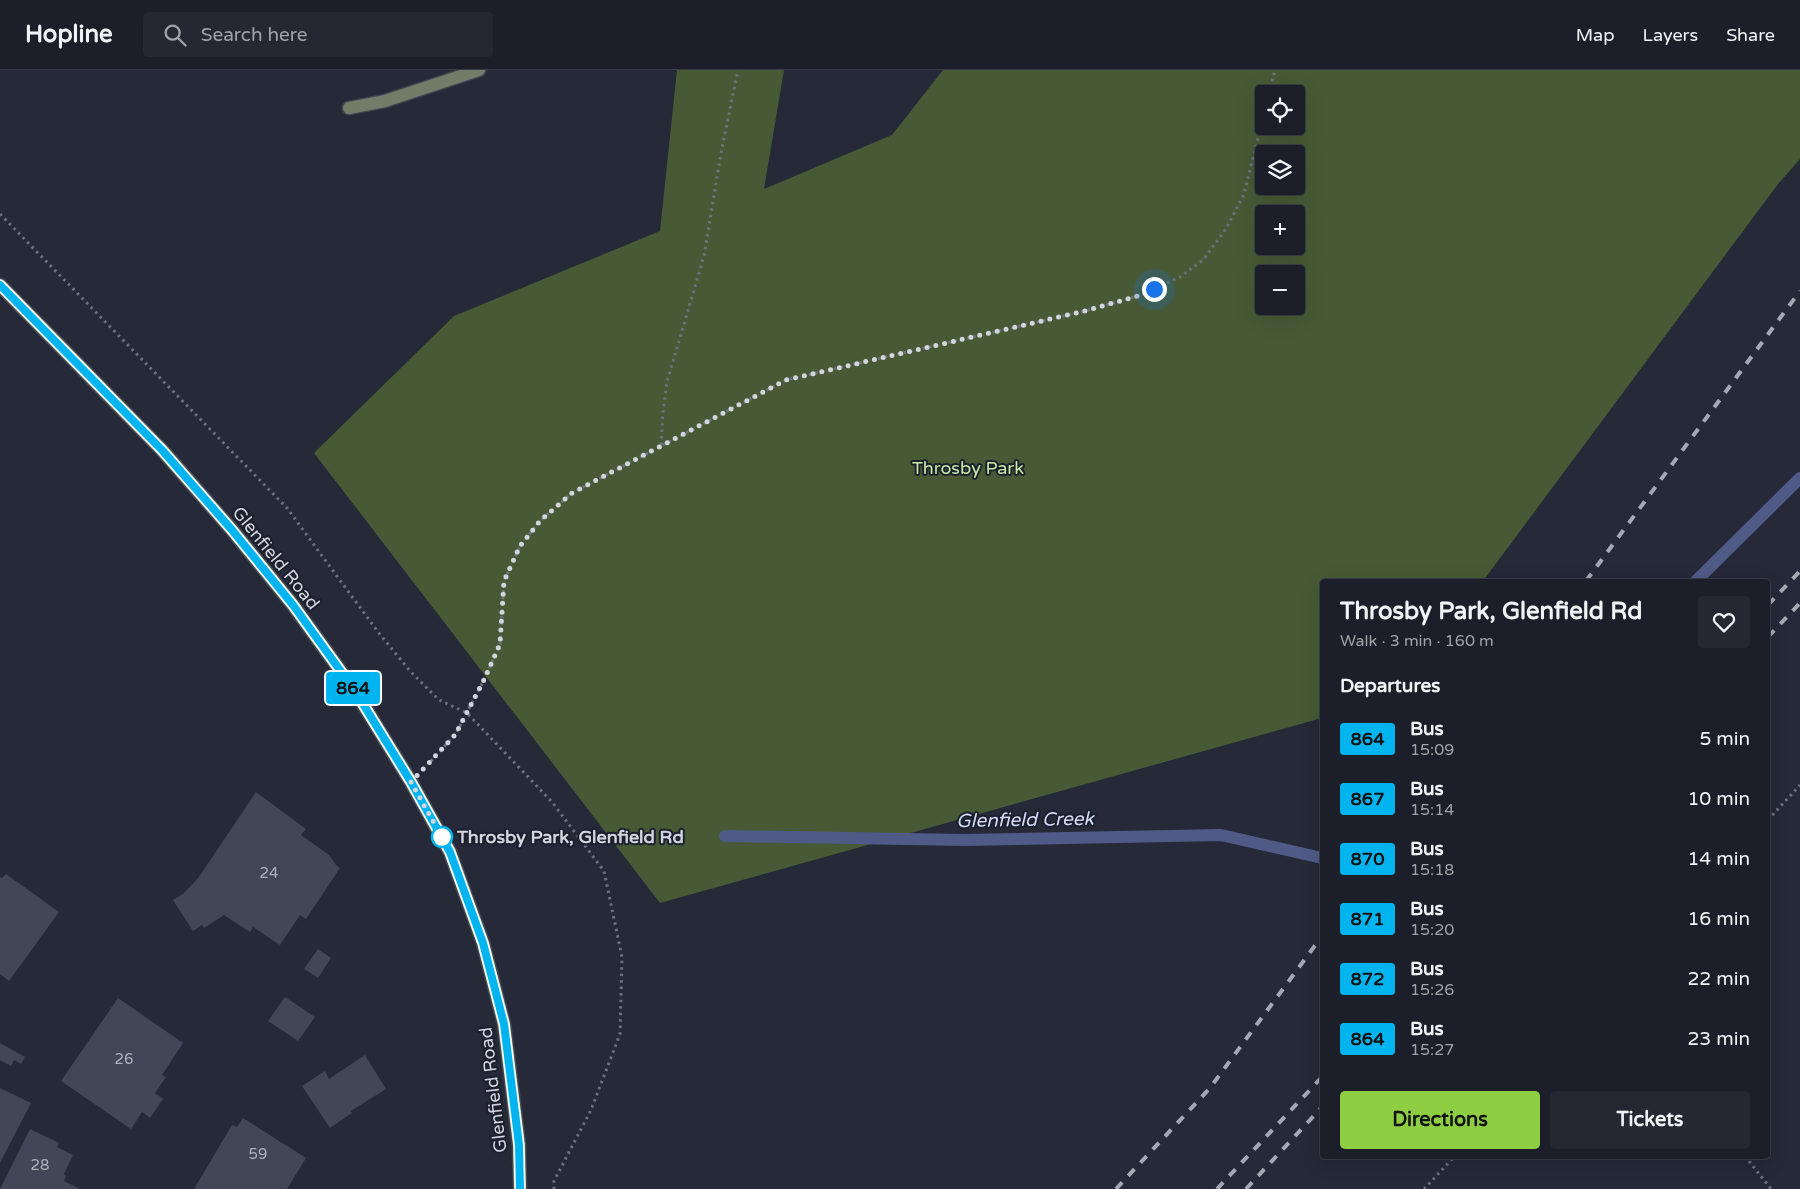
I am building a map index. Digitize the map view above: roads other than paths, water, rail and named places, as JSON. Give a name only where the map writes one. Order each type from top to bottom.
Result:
[{"type":"main road","name":"Glenfield Road","points":[[0,285],[162,450],[232,530],[293,605],[355,691],[411,782],[450,852],[483,943],[504,1024],[519,1145],[520,1189]]},
{"type":"street","points":[[349,108],[385,101],[479,70]]},
{"type":"waterway","name":"Glenfield Creek","points":[[1698,579],[1800,478]]},
{"type":"waterway","name":"Glenfield Creek","points":[[725,836],[965,840],[1221,835],[1320,858]]},
{"type":"railway","points":[[1587,579],[1800,291]]},
{"type":"railway","points":[[1770,603],[1800,571]]},
{"type":"railway","points":[[1770,635],[1800,603]]},
{"type":"railway","points":[[1116,1189],[1210,1088],[1320,939]]},
{"type":"railway","points":[[1217,1189],[1320,1079]]},
{"type":"railway","points":[[1246,1189],[1320,1109]]},
{"type":"place","name":"Throsby Park, Glenfield Rd","points":[[442,837]]},
{"type":"park label","name":"Throsby Park","points":[[968,468]]}]
